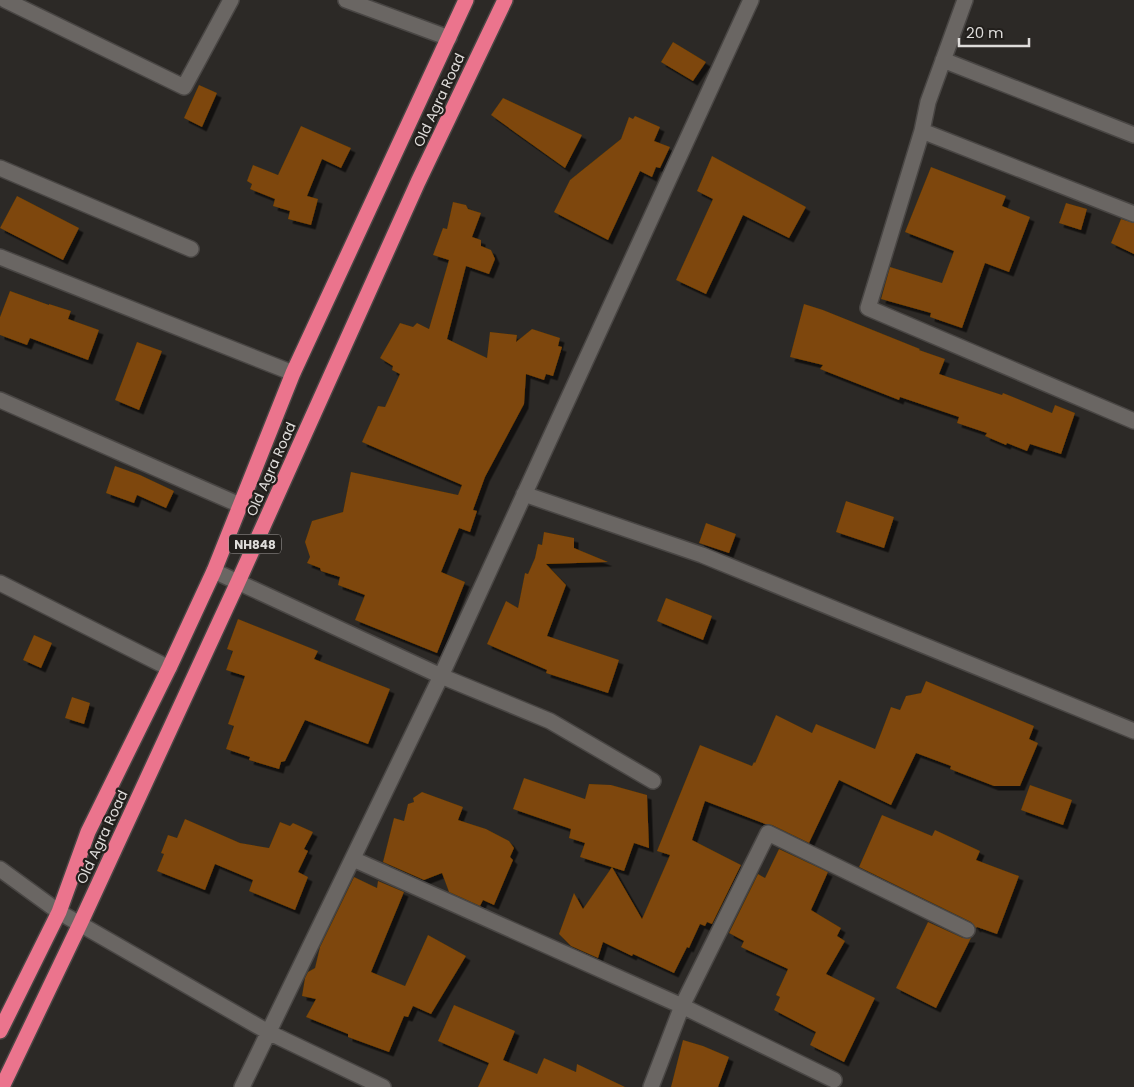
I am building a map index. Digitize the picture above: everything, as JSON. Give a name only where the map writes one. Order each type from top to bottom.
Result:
[{"type":"highway","name":"NH848","points":[[0,1031],[60,912],[88,832],[169,668],[214,571],[293,373],[466,0]]},
{"type":"highway","name":"Old Agra Road","points":[[2,1087],[80,924],[238,582],[414,191],[505,0]]},
{"type":"street","points":[[5,0],[184,87],[231,0]]},
{"type":"street","points":[[346,0],[449,38]]},
{"type":"street","points":[[242,1087],[441,676],[751,0]]},
{"type":"street","points":[[965,0],[928,102],[922,131],[868,308],[1134,421]]},
{"type":"street","points":[[943,60],[1134,135]]},
{"type":"street","points":[[922,131],[1134,214]]},
{"type":"street","points":[[0,168],[191,249]]},
{"type":"street","points":[[0,257],[293,373]]},
{"type":"street","points":[[0,400],[240,505]]},
{"type":"street","points":[[524,494],[702,555],[1134,731]]},
{"type":"street","points":[[214,571],[441,676],[550,721],[653,781]]},
{"type":"street","points":[[0,583],[169,668]]},
{"type":"street","points":[[651,1087],[682,1006],[768,833],[967,930]]},
{"type":"street","points":[[353,859],[682,1006],[834,1080]]},
{"type":"street","points":[[0,869],[60,912],[268,1032],[383,1087]]},
{"type":"building","points":[[673,42],[706,62],[693,81],[661,62]]},
{"type":"building","points":[[199,85],[217,93],[202,127],[184,118]]},
{"type":"building","points":[[503,98],[582,135],[565,168],[491,115]]},
{"type":"building","points":[[635,116],[660,127],[654,141],[670,147],[660,168],[656,167],[652,177],[640,171],[608,240],[554,212],[570,180],[621,139],[629,117],[633,119]]},
{"type":"building","points":[[301,126],[351,148],[341,168],[322,159],[307,196],[318,199],[311,225],[288,219],[290,211],[273,206],[275,199],[250,189],[252,184],[247,181],[253,165],[278,175]]},
{"type":"building","points":[[712,156],[806,207],[789,238],[743,215],[706,294],[676,280],[713,199],[697,191]]},
{"type":"building","points":[[931,167],[1006,196],[1002,206],[1030,217],[1009,272],[985,263],[962,328],[930,317],[931,313],[881,299],[890,267],[942,283],[954,251],[905,232]]},
{"type":"building","points":[[17,196],[79,228],[63,260],[0,228]]},
{"type":"building","points":[[453,202],[466,205],[468,209],[481,213],[472,237],[481,240],[481,246],[491,250],[495,259],[489,274],[466,266],[447,339],[487,358],[490,332],[517,335],[516,342],[532,329],[560,338],[558,346],[562,347],[553,376],[546,374],[544,380],[526,374],[524,404],[485,477],[473,510],[477,511],[470,532],[459,528],[441,572],[465,582],[437,653],[355,620],[365,595],[338,585],[340,577],[321,571],[320,568],[307,563],[310,557],[305,542],[312,521],[343,512],[351,472],[458,495],[462,485],[362,442],[378,406],[385,407],[400,374],[392,370],[393,366],[380,358],[400,323],[413,327],[417,323],[429,329],[449,260],[433,255],[443,228],[447,229]]},
{"type":"building","points":[[1066,203],[1087,209],[1081,230],[1059,223]]},
{"type":"building","points":[[1121,219],[1134,223],[1134,254],[1111,243]]},
{"type":"building","points":[[10,291],[71,311],[68,319],[99,330],[88,360],[30,338],[27,345],[0,335],[0,317]]},
{"type":"building","points":[[804,304],[945,359],[939,374],[1002,395],[1003,393],[1052,413],[1055,405],[1075,413],[1061,454],[1030,444],[1027,451],[1007,443],[1006,445],[985,436],[987,433],[957,423],[959,417],[900,397],[899,400],[820,369],[823,365],[790,357]]},
{"type":"building","points":[[137,342],[162,351],[139,410],[115,400]]},
{"type":"building","points":[[115,466],[174,491],[166,508],[137,495],[134,503],[106,493]]},
{"type":"building","points":[[846,501],[894,517],[884,548],[836,532]]},
{"type":"building","points":[[706,523],[736,534],[729,553],[699,543]]},
{"type":"building","points":[[544,532],[574,538],[574,548],[608,562],[546,564],[566,585],[547,636],[619,660],[608,693],[546,673],[547,670],[487,644],[506,601],[518,608],[525,573],[528,574],[535,558],[538,544],[542,545]]},
{"type":"building","points":[[666,598],[712,616],[703,640],[657,621]]},
{"type":"building","points":[[238,619],[318,651],[314,659],[390,689],[368,744],[305,720],[285,761],[281,762],[279,769],[249,760],[250,757],[226,749],[234,726],[228,724],[245,676],[226,670],[233,651],[227,649]]},
{"type":"building","points":[[34,635],[52,643],[41,668],[23,660]]},
{"type":"building","points":[[926,681],[1034,726],[1029,739],[1038,743],[1020,786],[994,786],[950,769],[951,766],[916,753],[891,805],[839,780],[809,843],[772,825],[705,801],[692,840],[741,865],[712,924],[707,922],[705,926],[700,924],[689,948],[687,947],[674,973],[603,942],[598,958],[571,946],[559,934],[574,893],[583,909],[612,867],[642,919],[670,855],[657,851],[700,745],[752,766],[776,715],[812,733],[816,724],[875,749],[891,707],[900,710],[906,696],[921,693]]},
{"type":"building","points":[[72,697],[90,703],[84,724],[65,718]]},
{"type":"building","points":[[524,778],[585,799],[589,784],[611,785],[647,795],[649,848],[634,843],[624,871],[580,857],[585,843],[569,838],[571,829],[513,809]]},
{"type":"building","points":[[1030,785],[1072,800],[1063,825],[1021,810]]},
{"type":"building","points":[[422,792],[463,807],[458,820],[486,829],[509,841],[514,848],[510,857],[513,860],[494,905],[483,900],[480,906],[449,892],[442,873],[424,880],[383,862],[394,818],[404,821],[408,804],[414,802],[413,798]]},
{"type":"building","points":[[882,815],[932,836],[935,830],[980,851],[976,860],[1019,876],[997,934],[976,928],[971,922],[859,867]]},
{"type":"building","points":[[185,819],[240,843],[269,848],[280,822],[290,826],[293,823],[313,832],[304,849],[308,851],[298,872],[308,877],[295,910],[249,891],[253,880],[215,864],[205,890],[157,871],[164,854],[161,853],[168,835],[177,838]]},
{"type":"building","points":[[779,849],[828,872],[811,910],[841,928],[837,936],[845,941],[826,974],[875,998],[844,1062],[810,1045],[816,1032],[774,1010],[780,997],[776,995],[788,969],[741,947],[744,941],[729,933],[758,874],[765,878]]},
{"type":"building","points":[[354,877],[377,888],[378,881],[404,892],[371,972],[405,986],[428,935],[466,956],[431,1014],[413,1006],[408,1017],[404,1016],[389,1052],[348,1037],[348,1034],[306,1017],[316,999],[302,996],[305,978],[308,972],[315,968],[320,947]]},
{"type":"building","points":[[928,922],[963,938],[971,938],[936,1008],[896,988]]},
{"type":"building","points":[[454,1005],[515,1031],[503,1060],[537,1074],[544,1058],[576,1072],[577,1064],[625,1087],[478,1087],[489,1063],[438,1041]]},
{"type":"building","points":[[683,1040],[729,1057],[718,1087],[671,1087]]}]
